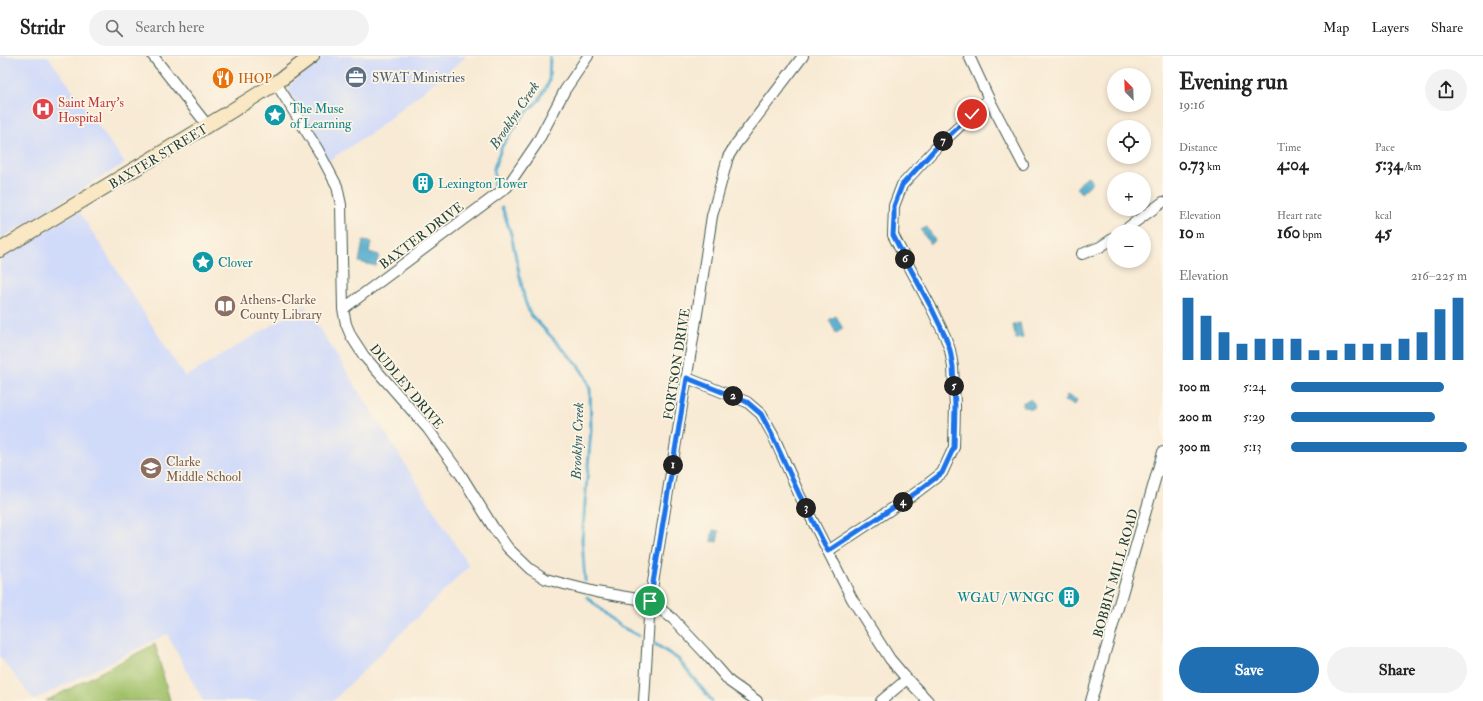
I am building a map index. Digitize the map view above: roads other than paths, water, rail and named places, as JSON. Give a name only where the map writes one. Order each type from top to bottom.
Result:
[{"type":"main road","name":"BAXTER STREET","points":[[0,250],[208,126],[276,83],[312,56]]},
{"type":"street","points":[[153,56],[208,126]]},
{"type":"street","name":"BAXTER DRIVE","points":[[343,309],[508,187],[537,143],[565,90],[588,56]]},
{"type":"street","name":"FORTSON DRIVE","points":[[644,701],[650,601],[712,216],[728,157],[751,123],[803,56]]},
{"type":"street","points":[[969,56],[989,99],[1024,166]]},
{"type":"street","name":"DUDLEY DRIVE","points":[[276,83],[318,150],[337,186],[341,205],[343,309],[346,324],[351,336],[364,356],[428,429],[461,475],[493,527],[508,548],[530,569],[548,580],[596,592],[650,601]]},
{"type":"street","points":[[828,551],[917,492],[942,473],[954,447],[955,406],[953,367],[950,350],[932,309],[893,235],[894,206],[902,185],[935,149],[989,99]]},
{"type":"street","points":[[1133,224],[1163,202]]},
{"type":"street","points":[[1082,254],[1107,242]]},
{"type":"street","points":[[687,378],[747,402],[761,414],[799,494],[852,599],[890,659],[928,701]]},
{"type":"street","name":"BOBBIN MILL ROAD","points":[[1091,701],[1163,452]]},
{"type":"street","points":[[650,601],[673,619],[730,682],[757,701]]},
{"type":"street","points":[[881,701],[907,679]]},
{"type":"water","points":[[1087,176],[1093,182],[1081,193],[1076,188]]},
{"type":"water","points":[[927,227],[935,241],[930,244],[921,230]]},
{"type":"water","points":[[363,241],[371,242],[369,252],[379,255],[376,266],[359,262]]},
{"type":"water","points":[[836,316],[843,329],[836,333],[829,320]]},
{"type":"water","points":[[1020,323],[1023,338],[1016,339],[1013,325]]},
{"type":"water","points":[[1067,395],[1077,400],[1075,405],[1064,401]]},
{"type":"water","points":[[1030,399],[1034,403],[1035,407],[1031,409],[1023,406],[1023,402]]},
{"type":"water","points":[[713,530],[719,531],[717,542],[711,541]]},
{"type":"waterway","name":"Brooklyn Creek","points":[[494,185],[494,168],[502,146],[523,116],[539,100],[549,82],[550,56]]},
{"type":"waterway","name":"Brooklyn Creek","points":[[502,207],[511,234],[525,301],[530,314],[577,364],[585,376],[590,389],[591,430],[582,540],[585,581]]},
{"type":"waterway","name":"Brooklyn Creek","points":[[587,597],[618,625],[639,636]]},
{"type":"waterway","name":"Brooklyn Creek","points":[[655,644],[678,659],[712,701]]},
{"type":"place","name":"SWAT Ministries","points":[[356,77]]},
{"type":"place","name":"IHOP","points":[[223,78]]},
{"type":"place","name":"Saint Mary's Hospital","points":[[43,109]]},
{"type":"place","name":"The Muse of Learning","points":[[275,115]]},
{"type":"place","name":"Lexington Tower","points":[[423,183]]},
{"type":"place","name":"Clover","points":[[203,262]]},
{"type":"place","name":"Athens-Clarke County Library","points":[[225,306]]},
{"type":"place","name":"Clarke Middle School","points":[[151,468]]},
{"type":"place","name":"WGAU / WNGC","points":[[1069,597]]}]
